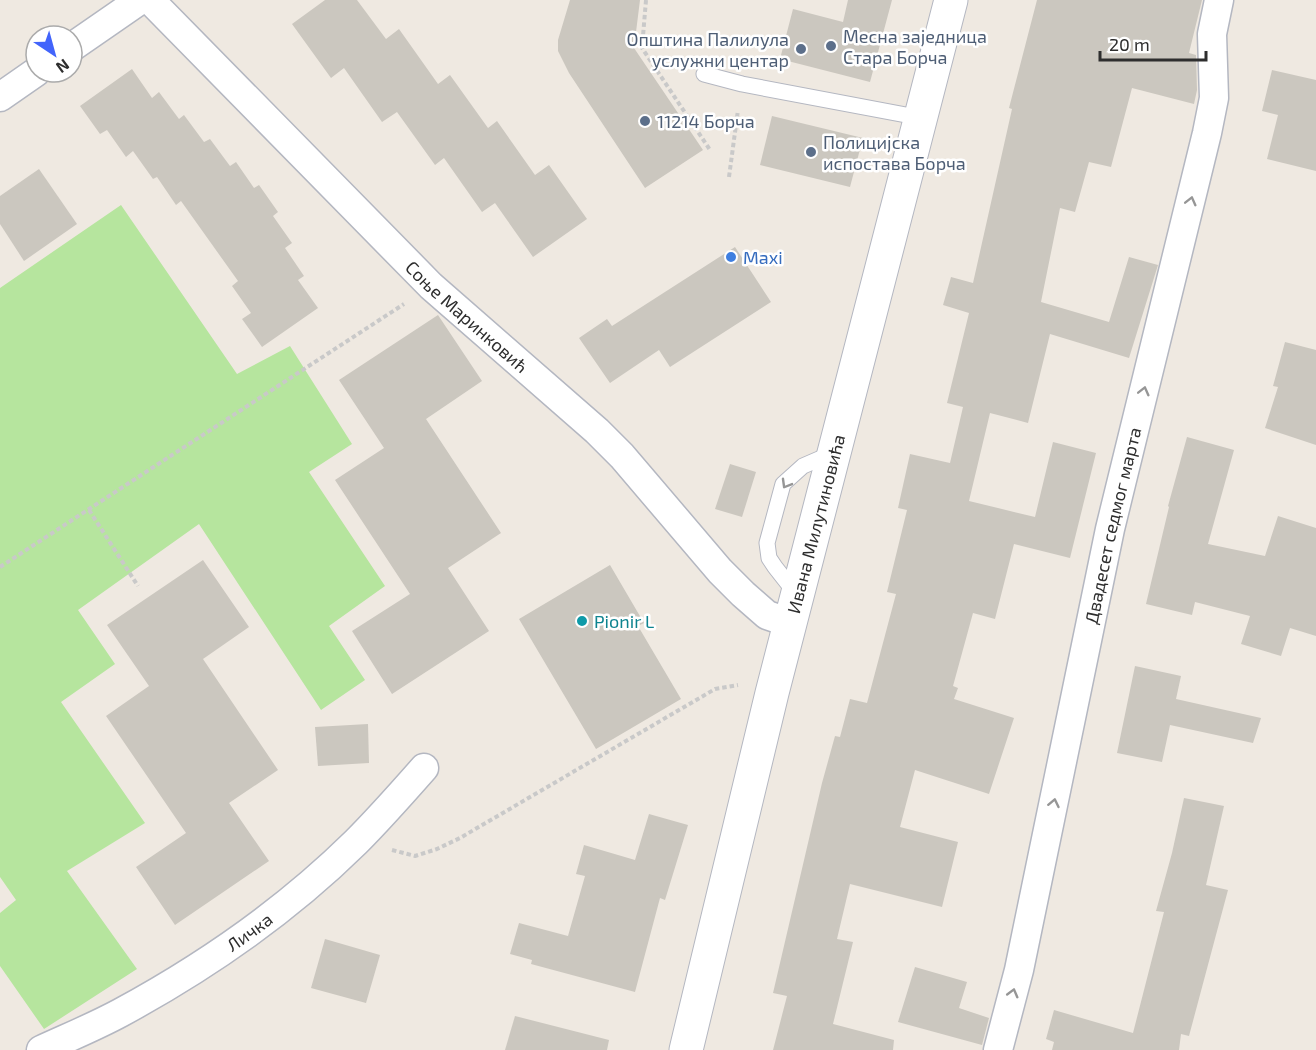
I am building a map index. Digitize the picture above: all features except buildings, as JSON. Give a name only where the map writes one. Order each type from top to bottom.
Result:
[{"type":"street","points":[[84,39],[140,0]]},
{"type":"street","name":"Соње Маринковић","points":[[150,0],[431,286],[597,431],[622,456],[720,571],[756,606],[767,615],[794,609]]},
{"type":"street","name":"Ивана Милутиновића","points":[[686,1050],[772,693],[951,0]]},
{"type":"street","name":"Двадесет седмог марта","points":[[998,1050],[1021,959],[1110,529],[1207,133],[1214,98],[1212,34],[1219,0]]},
{"type":"street","points":[[0,97],[24,80]]},
{"type":"street","name":"Личка","points":[[41,1050],[118,1014],[158,992],[229,946],[315,879],[356,842],[424,768]]},
{"type":"lane","points":[[704,74],[742,84],[922,118]]},
{"type":"path","points":[[646,0],[642,48],[710,150]]},
{"type":"path","points":[[729,177],[742,84]]},
{"type":"path","points":[[0,567],[431,286]]},
{"type":"path","points":[[88,510],[138,586]]},
{"type":"path","points":[[356,842],[415,856],[437,849],[460,838],[714,688],[741,684],[772,693]]},
{"type":"green space","points":[[121,205],[237,374],[290,346],[352,444],[309,472],[385,586],[329,626],[365,680],[321,710],[199,524],[78,610],[115,664],[61,702],[145,823],[67,871],[137,969],[44,1029],[0,966],[0,913],[16,900],[0,877],[0,288]]},
{"type":"place","name":"Месна заједница Стара Борча","points":[[831,46]]},
{"type":"place","name":"Општина Палилула услужни центар","points":[[801,49]]},
{"type":"place","name":"11214 Борча","points":[[645,121]]},
{"type":"place","name":"Полицијска испостава Борча","points":[[811,152]]},
{"type":"place","name":"Maxi","points":[[731,257]]},
{"type":"place","name":"Pionir L","points":[[582,621]]}]
